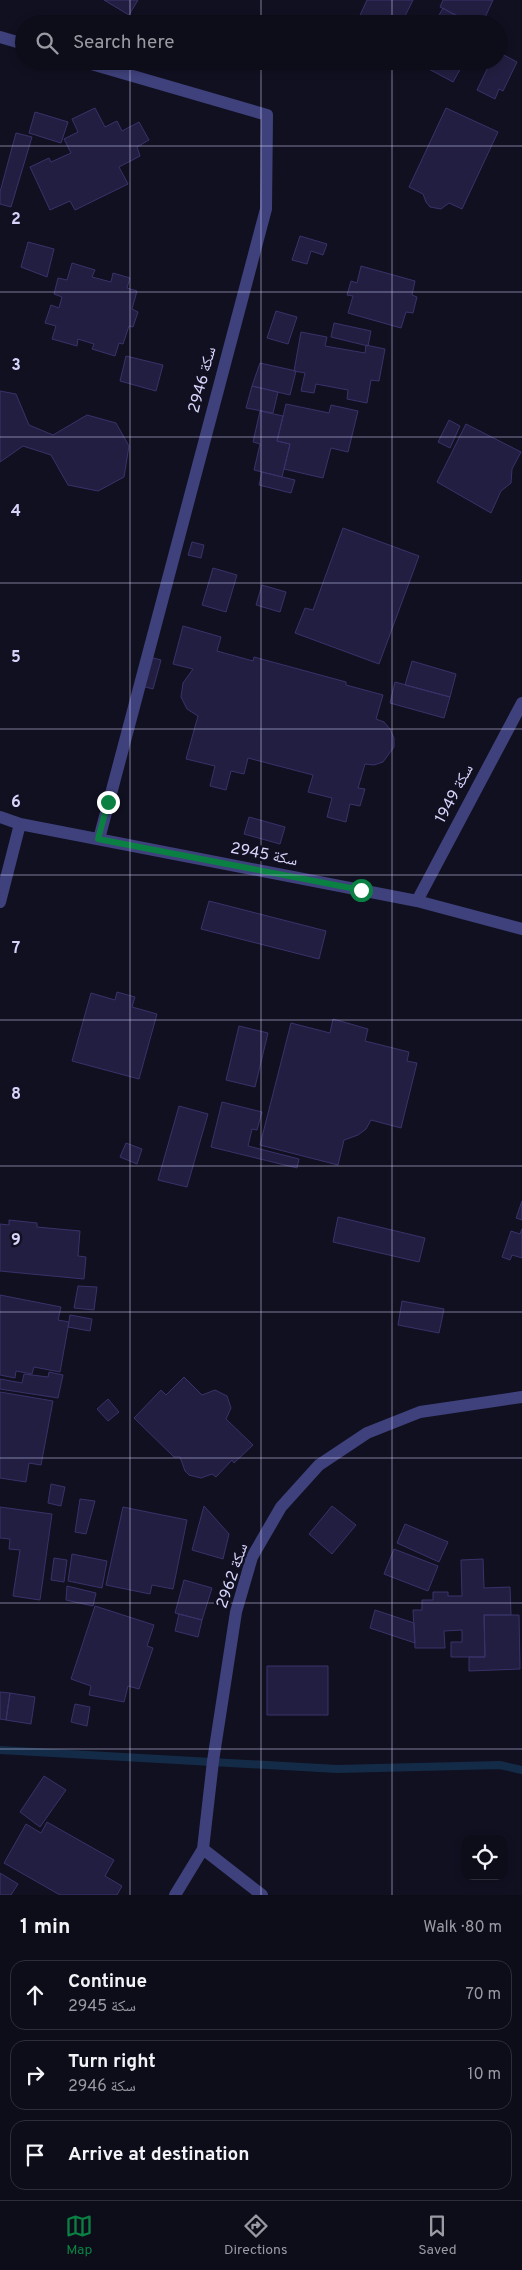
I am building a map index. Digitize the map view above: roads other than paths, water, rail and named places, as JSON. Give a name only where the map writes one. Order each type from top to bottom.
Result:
[{"type":"street","points":[[0,37],[15,41]]},
{"type":"street","name":"سكة 2946","points":[[98,839],[266,210],[267,115],[112,70]]},
{"type":"street","name":"سكة 1949","points":[[418,901],[522,702]]},
{"type":"street","name":"سكة 2945","points":[[0,817],[20,824],[418,901],[522,929]]},
{"type":"street","points":[[0,902],[20,824]]},
{"type":"street","name":"سكة 2962","points":[[175,1895],[202,1849],[213,1761],[236,1612],[252,1557],[281,1507],[319,1465],[367,1433],[420,1412],[522,1398]]},
{"type":"street","points":[[202,1849],[262,1895]]},
{"type":"waterway","points":[[0,1750],[337,1769],[500,1765],[522,1770]]}]
